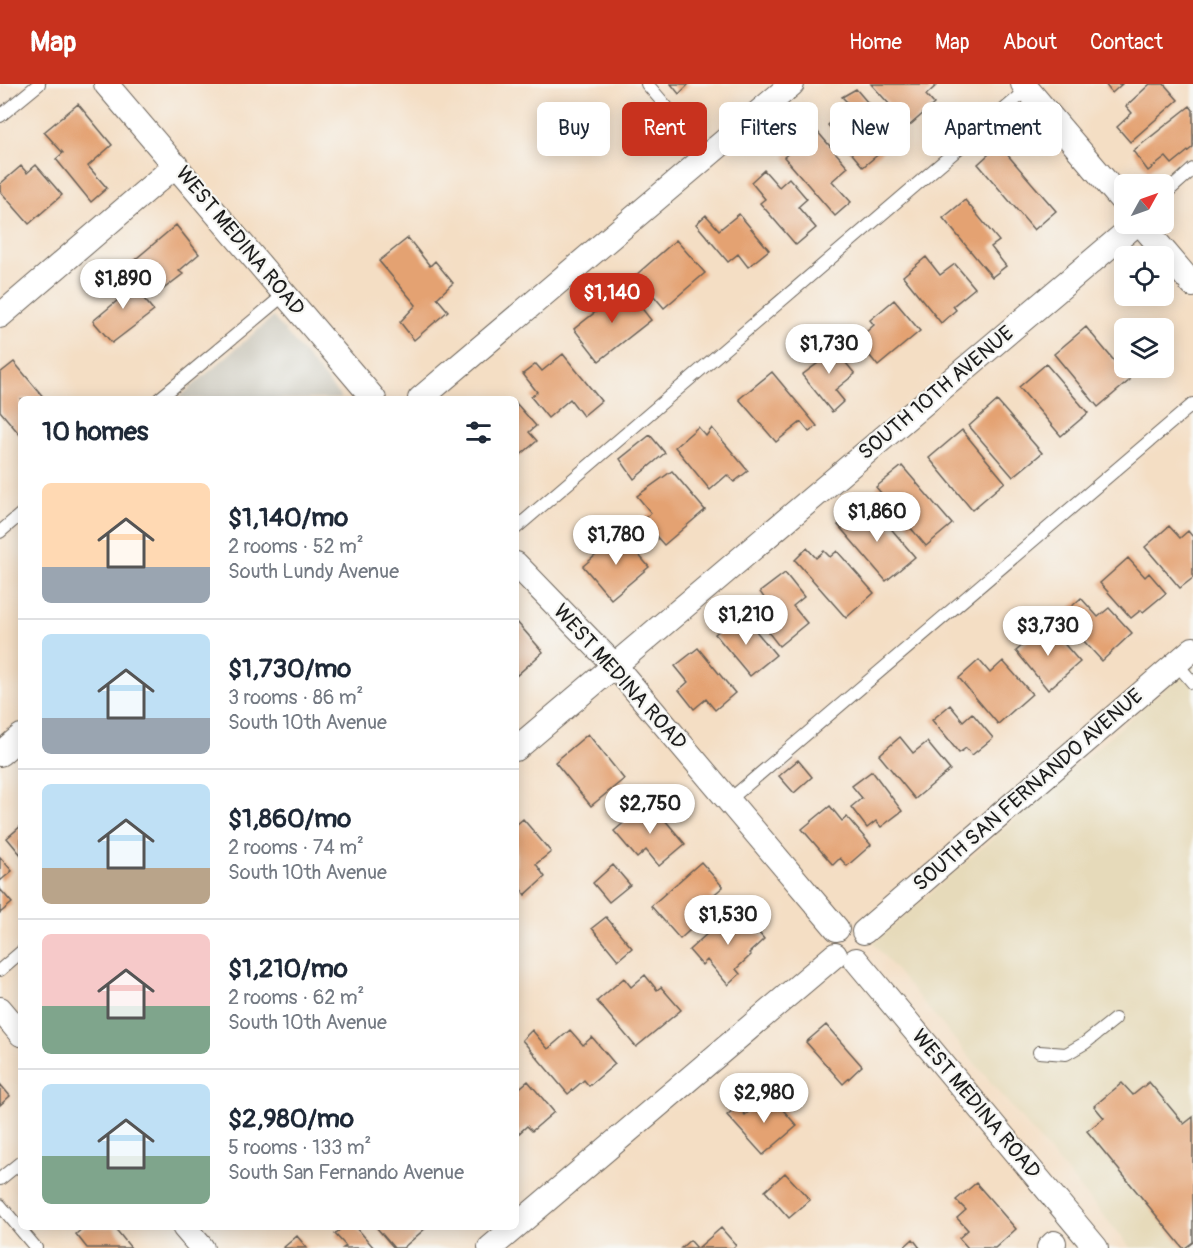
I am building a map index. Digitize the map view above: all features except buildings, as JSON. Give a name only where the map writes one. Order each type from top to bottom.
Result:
[{"type":"street","name":"WEST MEDINA ROAD","points":[[106,84],[371,396]]},
{"type":"street","points":[[424,396],[792,84]]},
{"type":"street","points":[[1026,87],[1114,191]]},
{"type":"street","points":[[0,316],[176,165]]},
{"type":"street","name":"SOUTH 10TH AVENUE","points":[[519,746],[1124,234]]},
{"type":"street","points":[[1150,234],[1193,285]]},
{"type":"street","name":"WEST MEDINA ROAD","points":[[519,567],[615,666],[837,929]]},
{"type":"street","name":"SOUTH SAN FERNANDO AVENUE","points":[[864,932],[1184,656]]},
{"type":"street","points":[[0,754],[18,739]]},
{"type":"street","points":[[519,1223],[846,957],[866,950],[867,938],[864,932],[854,926],[843,926],[837,929],[831,939],[832,950],[846,957]]},
{"type":"street","name":"WEST MEDINA ROAD","points":[[846,957],[1096,1248]]},
{"type":"street","points":[[0,1010],[18,1031]]},
{"type":"street","points":[[187,1230],[202,1248]]},
{"type":"street","points":[[490,1248],[510,1230]]},
{"type":"lane","points":[[0,116],[39,84]]},
{"type":"lane","points":[[647,84],[708,155]]},
{"type":"lane","points":[[519,525],[1026,87]]},
{"type":"lane","points":[[1174,186],[1193,169]]},
{"type":"lane","points":[[163,396],[285,294]]},
{"type":"lane","points":[[728,801],[1193,404]]},
{"type":"lane","points":[[0,532],[18,517]]},
{"type":"lane","points":[[1184,656],[1193,683]]},
{"type":"lane","points":[[0,970],[18,955]]},
{"type":"lane","points":[[1039,1052],[1066,1054],[1085,1043],[1114,1019]]},
{"type":"lane","points":[[0,1179],[18,1164]]},
{"type":"lane","points":[[0,1205],[18,1226]]},
{"type":"lane","points":[[21,1230],[36,1248]]},
{"type":"shaded area","points":[[273,317],[339,396],[181,396]]},
{"type":"shaded area","points":[[1193,664],[1193,1248],[1131,1248],[873,943]]}]
